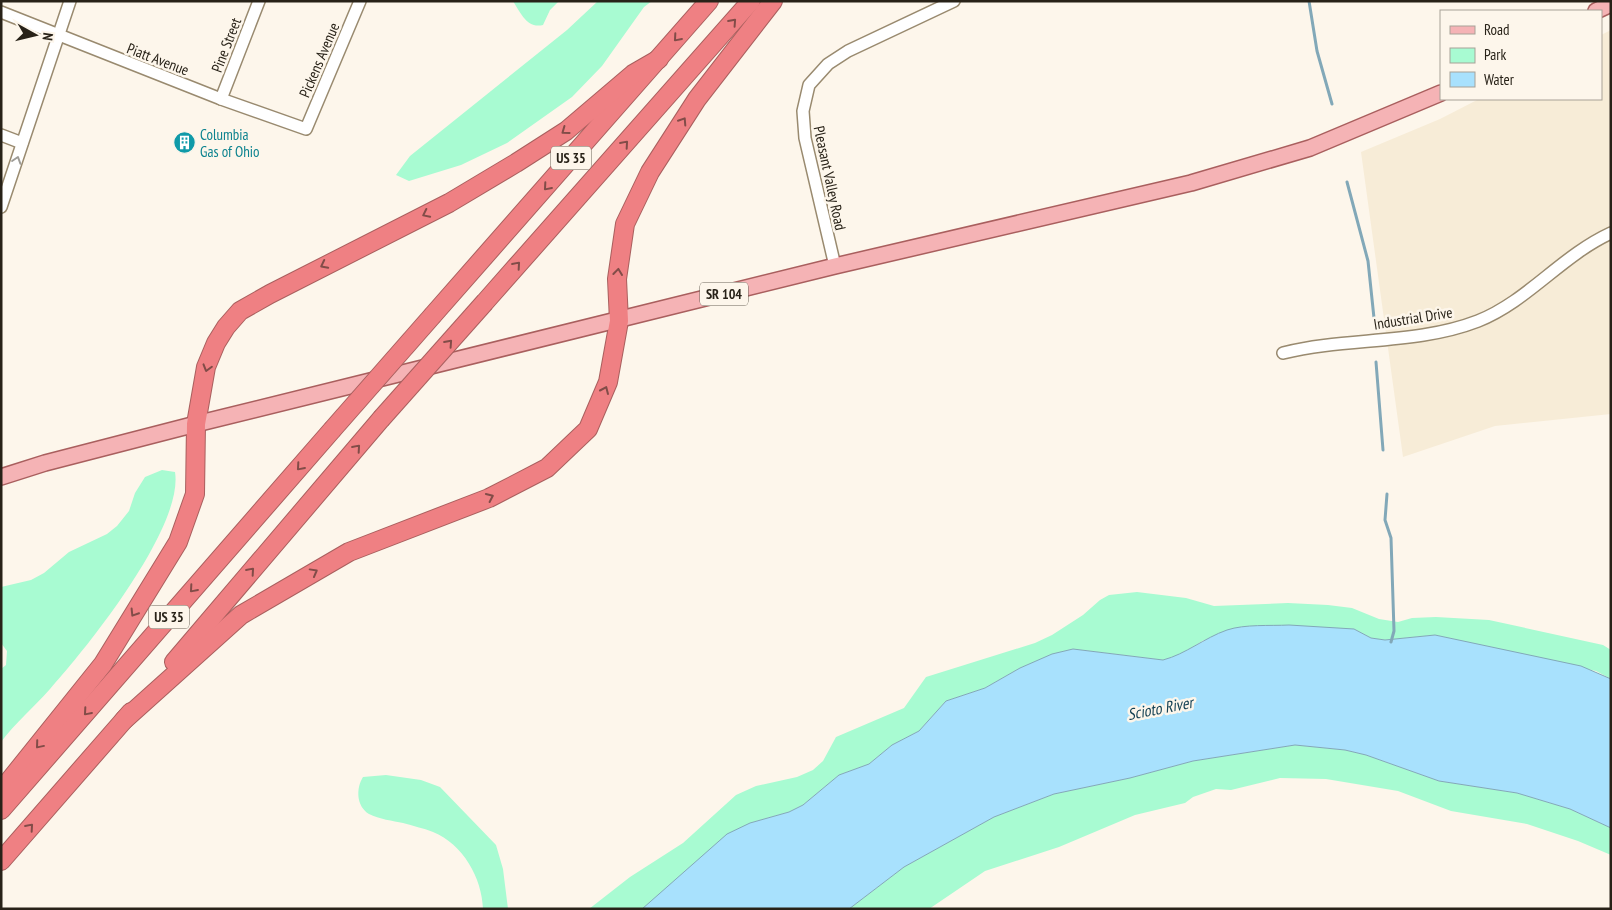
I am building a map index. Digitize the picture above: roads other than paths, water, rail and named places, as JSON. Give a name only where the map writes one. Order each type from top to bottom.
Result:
[{"type":"highway","name":"US 35","points":[[3,802],[708,1]]},
{"type":"highway","name":"US 35","points":[[1,861],[382,419],[751,1]]},
{"type":"highway","points":[[124,720],[241,615],[349,552],[489,498],[547,468],[588,429],[608,382],[619,321],[617,279],[625,224],[650,172],[698,99],[773,1]]},
{"type":"highway","points":[[3,802],[103,664],[178,542],[195,494],[196,424],[206,367],[216,343],[240,312],[307,274],[449,203],[516,163],[566,131],[632,74],[659,58]]},
{"type":"main road","points":[[1598,10],[1611,4]]},
{"type":"main road","name":"SR 104","points":[[1,477],[45,463],[196,424],[619,321],[835,266],[1191,183],[1310,148],[1440,93]]},
{"type":"street","points":[[1,207],[57,35],[70,1]]},
{"type":"street","name":"Pine Street","points":[[221,99],[259,1]]},
{"type":"street","name":"Pickens Avenue","points":[[306,130],[360,1]]},
{"type":"street","name":"Pleasant Valley Road","points":[[835,266],[805,138],[803,111],[810,85],[828,64],[848,51],[954,1]]},
{"type":"street","name":"Piatt Avenue","points":[[1,12],[221,99],[306,130]]},
{"type":"street","points":[[1,135],[22,143]]},
{"type":"street","name":"Industrial Drive","points":[[1283,353],[1317,346],[1435,332],[1478,321],[1522,296],[1569,257],[1611,233]]},
{"type":"water","name":"Scioto River","points":[[1289,625],[1354,629],[1371,638],[1385,640],[1435,635],[1581,666],[1611,679],[1611,828],[1570,809],[1517,793],[1439,781],[1366,755],[1345,750],[1295,745],[1193,761],[1130,778],[1054,794],[994,817],[904,867],[849,909],[642,909],[727,834],[750,823],[789,812],[803,805],[839,775],[869,764],[892,745],[919,731],[946,701],[985,688],[1020,668],[1052,654],[1073,649],[1163,660],[1234,628]]},
{"type":"waterway","points":[[1309,1],[1317,51],[1332,104]]},
{"type":"waterway","points":[[1347,182],[1368,261],[1374,318]]},
{"type":"waterway","points":[[1376,362],[1383,450]]},
{"type":"waterway","points":[[1387,494],[1385,520],[1391,538],[1394,631],[1391,642]]},
{"type":"place","name":"Columbia Gas of Ohio","points":[[184,143]]}]
